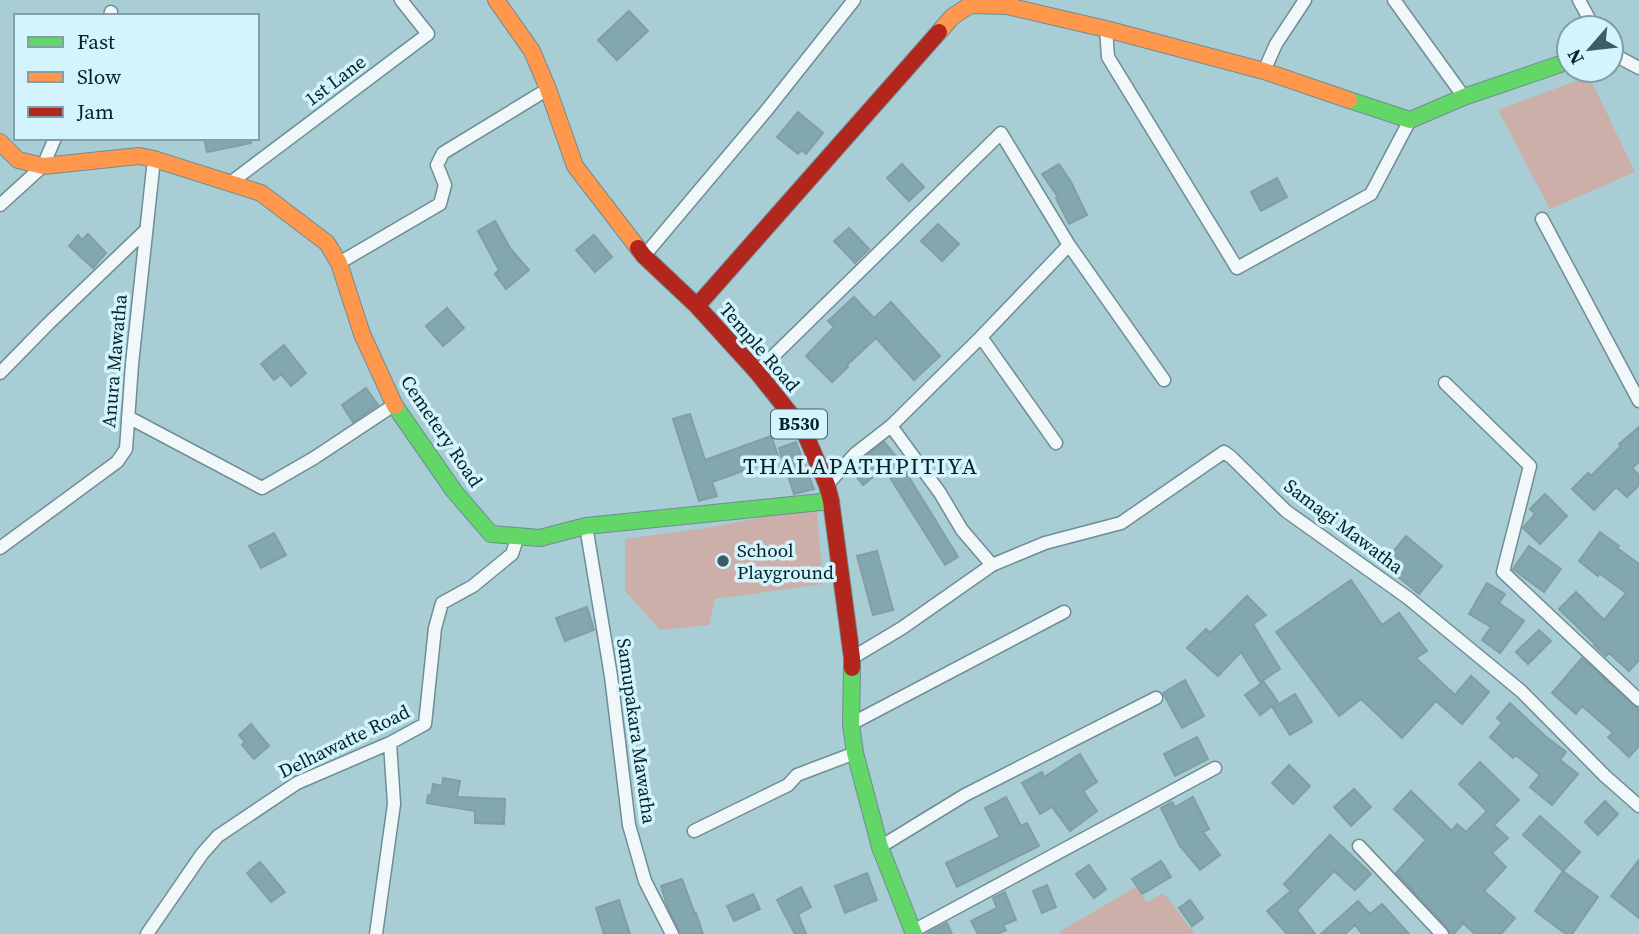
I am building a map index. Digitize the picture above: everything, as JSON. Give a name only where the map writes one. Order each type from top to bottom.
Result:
[{"type":"street","name":"1st Lane","points":[[230,183],[428,34],[401,0]]},
{"type":"street","name":"Temple Road","points":[[496,0],[532,51],[575,166],[644,256],[697,306],[757,372],[804,431],[829,493],[852,658],[855,754],[880,847],[914,932]]},
{"type":"street","points":[[644,256],[766,111],[854,0]]},
{"type":"street","points":[[1264,71],[1276,44],[1305,0]]},
{"type":"street","points":[[1394,0],[1464,97]]},
{"type":"street","points":[[697,306],[952,17],[970,5],[1007,6],[1107,29],[1264,71],[1410,120]]},
{"type":"street","points":[[1107,29],[1108,57],[1237,268],[1370,194],[1410,120],[1464,97],[1555,66]]},
{"type":"street","points":[[340,263],[440,204],[444,185],[437,166],[443,153],[548,89]]},
{"type":"street","points":[[757,372],[1001,133],[1069,245],[1164,380]]},
{"type":"street","points":[[0,205],[43,166],[54,140]]},
{"type":"street","name":"Cemetery Road","points":[[0,142],[18,160],[43,166],[139,156],[154,159],[261,193],[327,243],[340,263],[362,334],[394,405],[454,491],[491,534],[540,538],[586,526],[829,493]]},
{"type":"street","name":"Anura Mawatha","points":[[0,548],[117,462],[125,449],[154,159]]},
{"type":"street","points":[[1542,219],[1639,401]]},
{"type":"street","points":[[0,373],[146,230]]},
{"type":"street","points":[[829,493],[855,454],[891,426],[1069,245]]},
{"type":"street","points":[[981,337],[1056,443]]},
{"type":"street","points":[[1445,383],[1530,466],[1503,572],[1639,700]]},
{"type":"street","points":[[128,417],[262,488],[314,458],[394,405]]},
{"type":"street","points":[[852,658],[902,628],[992,565],[962,530],[940,493],[891,426]]},
{"type":"street","name":"Samagi Mawatha","points":[[992,565],[1045,542],[1121,523],[1224,452],[1286,511],[1408,598],[1521,691],[1605,776],[1639,806]]},
{"type":"street","name":"Samupakara Mawatha","points":[[586,526],[611,676],[629,825],[645,881],[673,934]]},
{"type":"street","name":"Delhawatte Road","points":[[146,934],[202,854],[218,836],[297,783],[390,744],[425,724],[435,628],[442,603],[473,586],[512,554],[518,536]]},
{"type":"street","points":[[852,724],[1064,612]]},
{"type":"street","points":[[880,847],[965,795],[1156,698]]},
{"type":"street","points":[[376,934],[394,804],[390,744]]},
{"type":"street","points":[[694,831],[788,785],[797,775],[855,754]]},
{"type":"street","points":[[914,932],[1215,768]]},
{"type":"street","points":[[1359,846],[1442,934]]},
{"type":"shaded area","points":[[1568,84],[1593,84],[1635,172],[1550,209],[1498,110]]},
{"type":"shaded area","name":"School Playground","points":[[817,512],[823,584],[715,599],[709,625],[660,630],[625,591],[625,539],[707,528],[784,513]]},
{"type":"shaded area","points":[[1136,887],[1147,903],[1163,893],[1195,934],[1060,934],[1059,932]]},
{"type":"building","points":[[629,11],[648,31],[617,60],[598,40]]},
{"type":"building","points":[[798,112],[823,133],[806,154],[802,150],[798,154],[777,137]]},
{"type":"building","points":[[204,140],[250,140],[251,143],[207,152]]},
{"type":"building","points":[[902,164],[924,187],[909,201],[887,178]]},
{"type":"building","points":[[1059,164],[1087,215],[1069,224],[1056,198],[1058,197],[1042,174]]},
{"type":"building","points":[[1277,178],[1287,197],[1261,211],[1251,192]]},
{"type":"building","points":[[495,221],[510,248],[529,270],[506,289],[495,274],[499,270],[478,231]]},
{"type":"building","points":[[938,224],[959,244],[942,261],[921,241]]},
{"type":"building","points":[[849,228],[869,249],[855,263],[834,241]]},
{"type":"building","points":[[88,234],[106,253],[93,268],[69,246],[78,235],[82,240]]},
{"type":"building","points":[[594,235],[612,257],[595,272],[576,250]]},
{"type":"building","points":[[854,297],[874,318],[891,302],[940,356],[914,380],[876,338],[832,382],[806,356],[834,327],[828,321]]},
{"type":"building","points":[[447,308],[464,328],[443,346],[426,326]]},
{"type":"building","points":[[284,345],[306,373],[291,386],[281,374],[274,380],[261,364]]},
{"type":"building","points":[[366,388],[378,405],[353,422],[342,405]]},
{"type":"building","points":[[690,414],[705,460],[771,436],[779,458],[712,482],[717,496],[699,501],[673,419]]},
{"type":"building","points":[[1639,427],[1639,462],[1632,468],[1639,475],[1639,485],[1627,497],[1616,487],[1594,510],[1572,489],[1588,473],[1591,476],[1621,446],[1619,444]]},
{"type":"building","points":[[796,442],[814,489],[794,494],[779,448]]},
{"type":"building","points":[[884,442],[896,456],[958,557],[945,565],[884,468],[863,485],[852,471],[861,460]]},
{"type":"building","points":[[1545,494],[1567,516],[1540,544],[1523,528],[1535,514],[1530,509]]},
{"type":"building","points":[[1600,532],[1639,564],[1639,660],[1629,671],[1609,653],[1606,656],[1559,609],[1576,592],[1604,620],[1626,593],[1579,561]]},
{"type":"building","points":[[274,533],[286,555],[261,568],[249,546]]},
{"type":"building","points":[[1406,536],[1442,566],[1419,594],[1383,564]]},
{"type":"building","points":[[1529,546],[1561,569],[1544,592],[1513,569]]},
{"type":"building","points":[[877,551],[893,610],[873,615],[857,556]]},
{"type":"building","points":[[1351,580],[1382,625],[1399,613],[1427,651],[1416,658],[1455,695],[1471,676],[1489,692],[1462,724],[1436,701],[1402,738],[1361,699],[1339,716],[1276,632]]},
{"type":"building","points":[[1487,583],[1505,594],[1499,603],[1524,621],[1500,653],[1482,640],[1491,627],[1469,614]]},
{"type":"building","points":[[1247,596],[1266,615],[1253,624],[1280,669],[1260,682],[1241,652],[1218,676],[1187,648],[1206,629],[1210,633]]},
{"type":"building","points":[[587,607],[594,630],[565,641],[556,618]]},
{"type":"building","points":[[1539,630],[1551,641],[1528,664],[1516,652]]},
{"type":"building","points":[[1582,658],[1639,710],[1639,746],[1629,757],[1608,737],[1613,733],[1582,706],[1576,714],[1552,693]]},
{"type":"building","points":[[1185,680],[1204,716],[1182,728],[1163,693]]},
{"type":"building","points":[[1264,682],[1278,702],[1260,715],[1245,695]]},
{"type":"building","points":[[1295,694],[1312,722],[1290,735],[1273,708]]},
{"type":"building","points":[[1510,703],[1566,752],[1560,760],[1578,774],[1552,805],[1530,787],[1540,775],[1516,755],[1513,758],[1490,737],[1502,723],[1497,718]]},
{"type":"building","points":[[251,724],[269,746],[254,759],[242,745],[245,742],[239,735]]},
{"type":"building","points":[[1197,737],[1208,759],[1175,776],[1164,754]]},
{"type":"building","points":[[1080,754],[1097,782],[1083,791],[1097,811],[1070,831],[1052,807],[1040,814],[1022,783],[1042,772],[1044,777]]},
{"type":"building","points":[[1480,762],[1519,800],[1494,825],[1508,838],[1492,853],[1506,867],[1484,891],[1515,918],[1501,934],[1475,934],[1463,923],[1451,934],[1396,873],[1426,840],[1394,809],[1411,791],[1452,831],[1457,824],[1466,832],[1487,811],[1459,784]]},
{"type":"building","points":[[1289,765],[1310,786],[1293,804],[1272,783]]},
{"type":"building","points":[[443,778],[460,781],[457,797],[505,799],[504,824],[475,823],[475,811],[427,803],[433,784],[442,786]]},
{"type":"building","points":[[1354,789],[1371,807],[1351,826],[1334,807]]},
{"type":"building","points":[[1006,797],[1021,826],[1027,823],[1039,846],[957,887],[946,863],[1000,837],[985,808]]},
{"type":"building","points":[[1193,797],[1209,829],[1203,832],[1220,855],[1200,870],[1180,846],[1161,808],[1172,802],[1175,807]]},
{"type":"building","points":[[1605,801],[1618,814],[1598,835],[1585,822]]},
{"type":"building","points":[[1540,816],[1580,852],[1563,871],[1523,835]]},
{"type":"building","points":[[1330,835],[1371,874],[1355,890],[1334,871],[1297,910],[1315,934],[1287,934],[1267,911],[1291,891],[1284,884]]},
{"type":"building","points":[[1639,860],[1639,918],[1611,896]]},
{"type":"building","points":[[1161,861],[1171,877],[1142,894],[1132,879]]},
{"type":"building","points":[[260,862],[285,892],[271,902],[247,873]]},
{"type":"building","points":[[1089,865],[1106,889],[1094,898],[1076,874]]},
{"type":"building","points":[[1563,871],[1598,897],[1572,934],[1566,934],[1535,911]]},
{"type":"building","points":[[867,873],[877,900],[845,913],[835,886]]},
{"type":"building","points":[[682,879],[703,934],[681,934],[667,906],[661,886]]},
{"type":"building","points":[[1047,885],[1056,907],[1042,913],[1033,891]]},
{"type":"building","points":[[801,887],[811,907],[798,914],[806,934],[795,934],[777,900]]},
{"type":"building","points":[[1005,892],[1016,920],[1003,925],[1006,930],[998,934],[978,934],[971,921],[997,908],[993,898]]},
{"type":"building","points":[[753,894],[760,909],[734,921],[727,906]]},
{"type":"building","points":[[619,900],[630,934],[604,934],[596,908]]},
{"type":"building","points":[[1190,900],[1203,918],[1192,926],[1179,908]]},
{"type":"building","points":[[1358,901],[1370,914],[1382,904],[1409,934],[1362,934],[1355,925],[1345,934],[1321,934]]},
{"type":"building","points":[[947,923],[952,934],[926,934]]},
{"type":"traffic: fast","points":[[1349,100],[1410,120],[1464,97],[1555,66]]},
{"type":"traffic: fast","points":[[395,406],[454,491],[491,534],[540,538],[586,526],[831,501]]},
{"type":"traffic: fast","points":[[852,668],[851,724],[855,753],[880,847],[914,934]]},
{"type":"traffic: slow","points":[[496,0],[532,51],[575,166],[638,248]]},
{"type":"traffic: slow","points":[[939,32],[952,17],[970,5],[1007,6],[1264,71],[1349,100]]},
{"type":"traffic: slow","points":[[0,142],[18,160],[43,166],[139,156],[261,193],[327,243],[339,263],[362,334],[395,406]]},
{"type":"traffic: jam","points":[[697,306],[939,32]]},
{"type":"traffic: jam","points":[[638,248],[697,306],[757,372],[804,431],[831,501],[852,668]]},
{"type":"place","name":"School Playground","points":[[723,561]]},
{"type":"district","name":"THALAPATHPITIYA","points":[[861,466]]}]
